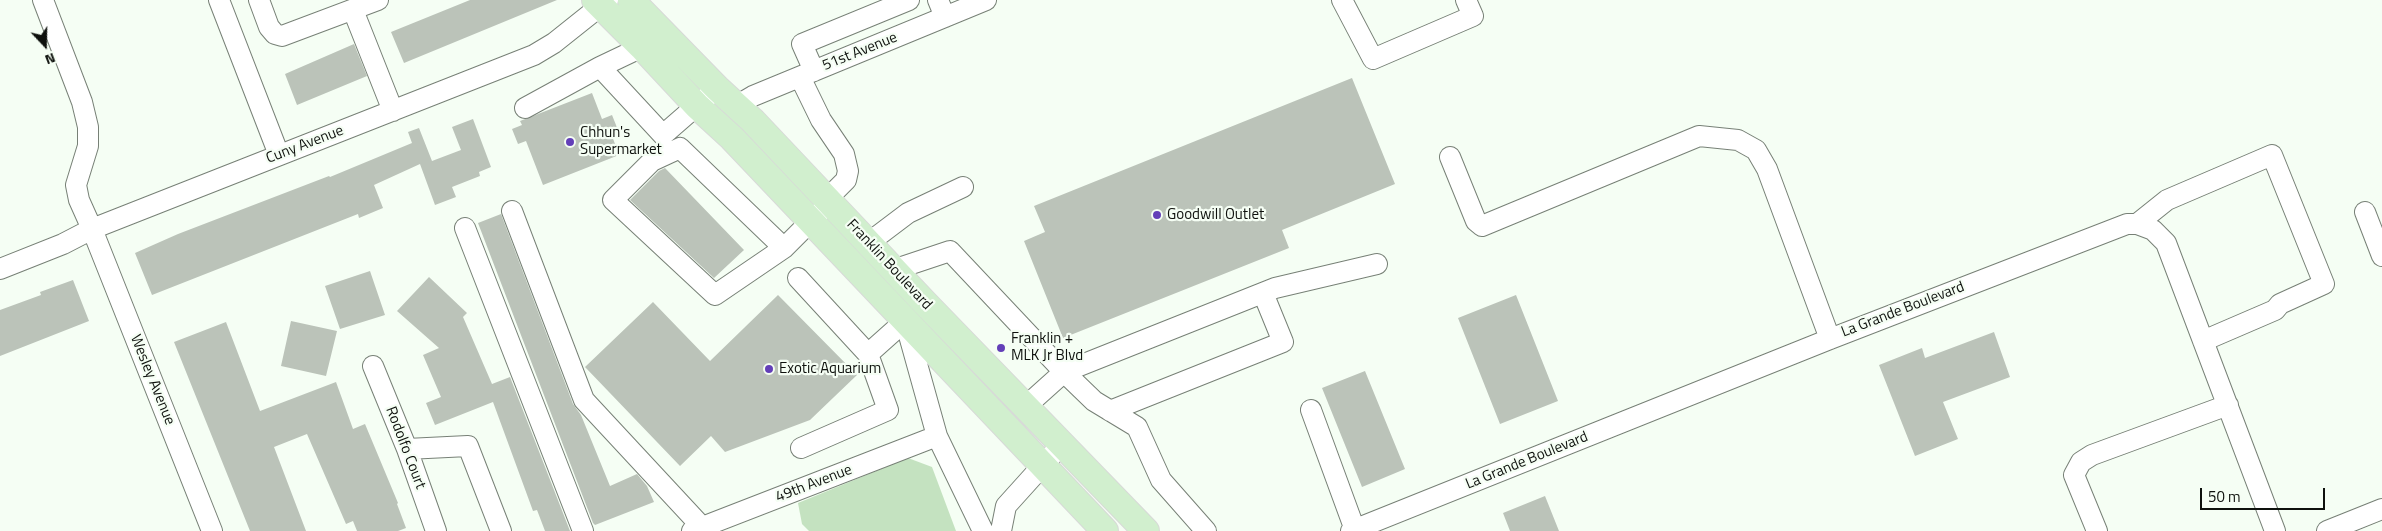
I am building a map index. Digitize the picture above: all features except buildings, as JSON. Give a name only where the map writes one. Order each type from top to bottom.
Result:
[{"type":"main road","name":"Franklin Boulevard","points":[[631,0],[651,38],[697,106],[732,138],[781,190],[819,211],[868,244],[1146,531]]},
{"type":"main road","name":"Franklin Boulevard","points":[[601,2],[717,88],[736,106],[905,321],[1105,531]]},
{"type":"main road","points":[[819,211],[869,264],[877,268],[893,270]]},
{"type":"street","name":"Wesley Avenue","points":[[43,0],[82,102],[88,127],[88,146],[76,184],[79,200],[212,531]]},
{"type":"street","points":[[219,0],[279,155]]},
{"type":"street","points":[[259,0],[269,28],[275,34],[282,36],[378,0]]},
{"type":"street","points":[[784,248],[680,148],[652,161],[613,200],[715,295],[784,248],[846,180],[848,171],[844,154],[821,120],[807,74],[802,44],[909,0]]},
{"type":"street","name":"51st Avenue","points":[[736,106],[807,74],[941,8],[986,0]]},
{"type":"street","points":[[1342,0],[1373,59],[1473,16],[1466,0]]},
{"type":"street","name":"Cuny Avenue","points":[[0,269],[63,244],[92,229],[534,56],[554,43],[601,2]]},
{"type":"street","points":[[353,10],[393,110]]},
{"type":"street","points":[[526,108],[651,38]]},
{"type":"street","points":[[600,67],[663,135],[717,88]]},
{"type":"street","points":[[1450,157],[1476,221],[1482,226],[1700,136],[1738,140],[1756,150],[1767,169],[1830,338]]},
{"type":"street","points":[[2136,224],[2167,200],[2272,155],[2324,284],[2280,304],[2275,310],[2203,341]]},
{"type":"street","points":[[868,244],[908,213],[963,187]]},
{"type":"street","points":[[512,211],[584,400],[697,529]]},
{"type":"street","points":[[2365,212],[2382,256]]},
{"type":"street","points":[[2136,224],[2153,230],[2166,243],[2275,531]]},
{"type":"street","name":"La Grande Boulevard","points":[[1353,530],[1830,338],[2119,226],[2136,224]]},
{"type":"street","points":[[465,228],[584,531]]},
{"type":"street","points":[[893,270],[950,251],[1064,372],[1094,401],[1137,427],[1161,480],[1206,531]]},
{"type":"street","points":[[1025,407],[1064,372],[1263,293],[1377,264]]},
{"type":"street","points":[[798,278],[868,354],[888,410],[801,448]]},
{"type":"street","points":[[1110,411],[1283,342],[1263,293]]},
{"type":"street","points":[[868,354],[905,321],[937,436],[983,531]]},
{"type":"street","name":"Rodolfo Court","points":[[372,366],[407,449],[436,531]]},
{"type":"street","points":[[2097,531],[2074,475],[2081,462],[2092,455],[2228,405]]},
{"type":"street","points":[[1312,410],[1353,530]]},
{"type":"street","name":"49th Avenue","points":[[697,529],[937,436]]},
{"type":"street","points":[[1000,531],[1006,506],[1061,445]]},
{"type":"street","points":[[407,449],[468,446],[501,531]]},
{"type":"street","points":[[2327,531],[2382,509]]},
{"type":"green space","points":[[908,458],[932,467],[956,531],[809,531],[802,524],[798,503]]},
{"type":"place","name":"Chhun's Supermarket","points":[[570,142]]},
{"type":"place","name":"Goodwill Outlet","points":[[1157,215]]},
{"type":"place","name":"Franklin + MLK Jr Blvd","points":[[1001,348]]},
{"type":"place","name":"Exotic Aquarium","points":[[769,369]]}]
